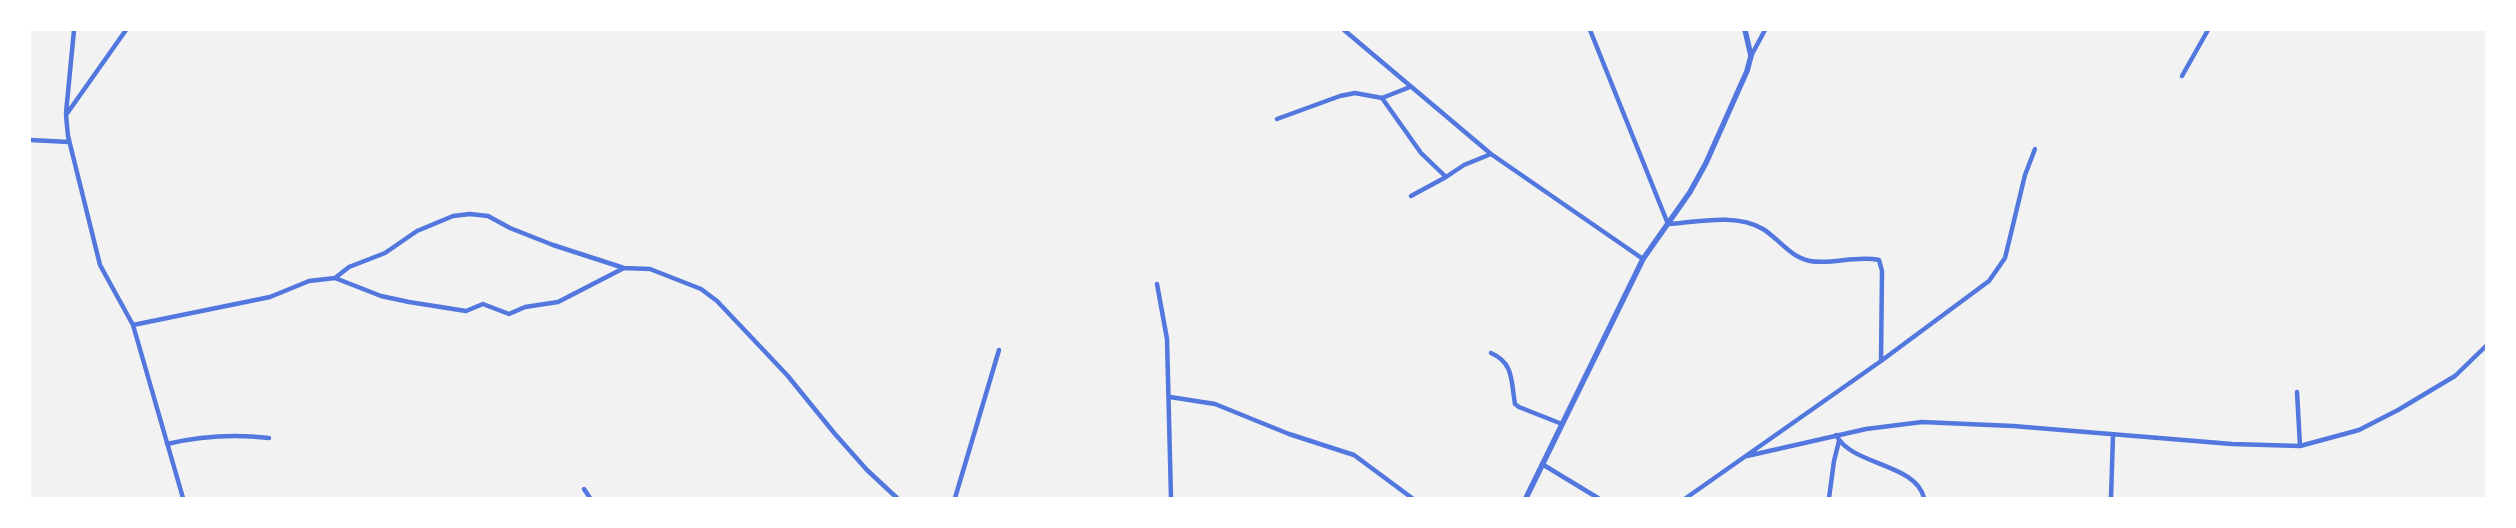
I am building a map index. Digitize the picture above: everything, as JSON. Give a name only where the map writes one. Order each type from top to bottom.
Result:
[{"type":"street","points":[[74,30],[66,115],[69,142],[100,265],[134,325],[183,498]]},
{"type":"street","points":[[66,115],[126,30]]},
{"type":"street","points":[[1344,30],[1491,154],[1643,259]]},
{"type":"street","points":[[1590,30],[1668,224]]},
{"type":"street","points":[[1745,30],[1751,56]]},
{"type":"street","points":[[1526,498],[1643,259],[1690,192],[1706,163],[1738,91],[1751,56],[1765,30]]},
{"type":"street","points":[[2182,76],[2208,30]]},
{"type":"street","points":[[1277,119],[1299,109],[1355,93],[1382,98],[1410,87]]},
{"type":"street","points":[[1382,98],[1421,153],[1446,177]]},
{"type":"street","points":[[30,140],[69,142]]},
{"type":"street","points":[[1686,498],[1881,361],[1989,281],[2001,266],[2008,249],[2025,175],[2035,149]]},
{"type":"street","points":[[1411,196],[1464,165],[1491,154]]},
{"type":"street","points":[[334,278],[349,267],[386,253],[417,231],[453,216],[470,214],[488,216],[510,228],[554,245],[624,268],[650,269],[701,290],[717,301],[787,375],[867,470],[897,498]]},
{"type":"street","points":[[1668,224],[1720,220],[1743,222],[1760,227],[1798,258],[1811,261],[1879,260],[1882,271],[1881,361]]},
{"type":"street","points":[[134,325],[270,297],[309,281],[334,278],[381,296],[409,302],[466,311],[483,304],[509,314],[525,307],[558,302],[624,268]]},
{"type":"street","points":[[1157,284],[1167,339],[1170,397],[1171,498]]},
{"type":"street","points":[[1746,456],[1866,429],[1922,422],[1971,423],[2232,444],[2300,446],[2346,435],[2392,414],[2455,376],[2486,346]]},
{"type":"street","points":[[955,498],[999,350]]},
{"type":"street","points":[[1490,353],[1503,358],[1507,364],[1515,404],[1562,424]]},
{"type":"street","points":[[2297,392],[2300,446]]},
{"type":"street","points":[[1170,397],[1216,404],[1289,434],[1354,455],[1412,498]]},
{"type":"street","points":[[167,444],[196,438],[240,435],[269,438]]},
{"type":"street","points":[[1836,435],[1839,441],[1852,452],[1892,469],[1916,483],[1924,498]]},
{"type":"street","points":[[2111,498],[2113,435]]},
{"type":"street","points":[[1829,498],[1839,441]]},
{"type":"street","points":[[1542,464],[1598,498]]},
{"type":"street","points":[[584,488],[590,498]]}]
